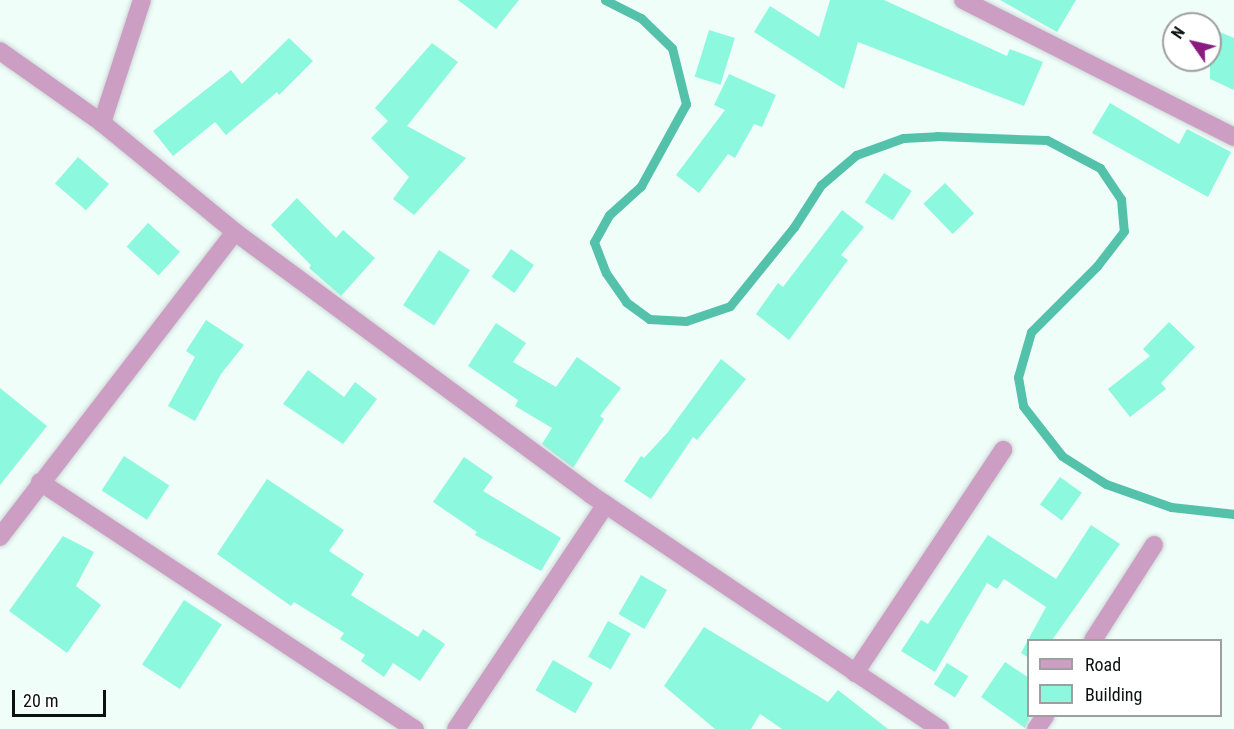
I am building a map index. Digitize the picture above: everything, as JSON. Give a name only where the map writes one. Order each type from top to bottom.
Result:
[{"type":"street","points":[[102,123],[142,0]]},
{"type":"street","points":[[963,0],[1234,137]]},
{"type":"street","points":[[0,51],[102,123],[235,232],[606,504],[940,729]]},
{"type":"street","points":[[0,537],[40,482],[72,448],[235,232]]},
{"type":"street","points":[[855,673],[1003,450]]},
{"type":"street","points":[[40,482],[415,729]]},
{"type":"street","points":[[456,729],[606,504]]},
{"type":"street","points":[[1094,639],[1154,545]]},
{"type":"building","points":[[458,0],[519,0],[496,29]]},
{"type":"building","points":[[830,0],[884,0],[1007,56],[1010,49],[1043,62],[1024,106],[858,42],[844,89],[754,32],[770,6],[819,37]]},
{"type":"building","points":[[1000,0],[1076,0],[1057,32]]},
{"type":"building","points":[[709,30],[735,38],[720,85],[695,77]]},
{"type":"building","points":[[1222,33],[1234,38],[1234,90],[1210,79],[1210,72],[1222,72]]},
{"type":"building","points":[[289,38],[313,61],[279,95],[277,92],[226,135],[215,122],[173,156],[153,131],[231,70],[242,84]]},
{"type":"building","points":[[432,43],[458,62],[407,126],[466,158],[414,215],[393,199],[409,177],[371,138],[388,121],[375,108]]},
{"type":"building","points":[[729,74],[776,95],[762,127],[754,124],[735,158],[728,154],[699,193],[676,175],[725,110],[714,105]]},
{"type":"building","points":[[1110,103],[1179,144],[1187,129],[1231,152],[1208,197],[1092,133]]},
{"type":"building","points":[[78,157],[109,184],[86,210],[55,183]]},
{"type":"building","points":[[884,173],[912,191],[893,220],[865,202]]},
{"type":"building","points":[[945,183],[974,213],[953,234],[923,204]]},
{"type":"building","points":[[297,198],[336,238],[343,230],[375,258],[341,296],[309,268],[311,265],[271,225]]},
{"type":"building","points":[[842,210],[864,227],[841,255],[848,260],[789,340],[756,314],[778,283],[783,287]]},
{"type":"building","points":[[148,223],[180,252],[159,276],[127,247]]},
{"type":"building","points":[[511,249],[534,265],[514,293],[491,277]]},
{"type":"building","points":[[439,250],[470,270],[434,326],[403,305]]},
{"type":"building","points":[[206,320],[244,345],[221,374],[195,421],[168,406],[195,357],[186,351]]},
{"type":"building","points":[[1169,322],[1195,347],[1161,383],[1166,389],[1130,417],[1108,389],[1150,356],[1143,349]]},
{"type":"building","points":[[496,323],[526,343],[513,362],[556,387],[577,357],[621,388],[600,416],[604,419],[573,468],[542,444],[552,428],[515,406],[518,400],[468,366]]},
{"type":"building","points":[[721,359],[746,379],[697,440],[693,437],[651,499],[624,481],[641,456],[644,458],[668,432]]},
{"type":"building","points":[[308,370],[344,397],[355,382],[377,399],[343,444],[283,404]]},
{"type":"building","points":[[0,388],[47,426],[0,485]]},
{"type":"building","points":[[124,456],[169,485],[147,520],[102,490]]},
{"type":"building","points":[[464,457],[493,477],[483,491],[561,538],[541,571],[475,535],[477,532],[433,502]]},
{"type":"building","points":[[1060,477],[1082,493],[1062,520],[1040,505]]},
{"type":"building","points":[[267,479],[344,530],[329,551],[364,574],[351,595],[418,637],[423,629],[445,644],[420,681],[393,663],[384,677],[361,661],[365,655],[340,639],[344,633],[294,602],[291,606],[217,554]]},
{"type":"building","points":[[1091,525],[1120,544],[1053,639],[1029,639],[1046,607],[1004,579],[997,589],[987,583],[935,672],[901,651],[921,620],[928,624],[988,535],[1056,579]]},
{"type":"building","points":[[63,536],[94,552],[76,586],[101,605],[67,653],[9,611]]},
{"type":"building","points":[[641,575],[667,590],[644,629],[618,614]]},
{"type":"building","points":[[184,600],[222,625],[180,689],[142,665]]},
{"type":"building","points":[[608,621],[631,634],[611,669],[588,657]]},
{"type":"building","points":[[704,627],[828,702],[838,690],[888,729],[782,729],[760,714],[751,729],[715,729],[664,686]]},
{"type":"building","points":[[1027,642],[1027,657],[1021,653]]},
{"type":"building","points":[[553,660],[593,683],[575,713],[536,690]]},
{"type":"building","points":[[1005,662],[1027,677],[1027,717],[1029,720],[1025,728],[981,697]]},
{"type":"building","points":[[947,663],[968,676],[955,697],[934,684]]},
{"type":"waterway","points":[[605,0],[641,18],[672,48],[686,104],[641,186],[609,215],[594,242],[606,273],[626,302],[649,319],[686,321],[730,306],[794,227],[821,185],[856,155],[903,138],[937,136],[1047,140],[1100,168],[1121,199],[1124,231],[1097,266],[1031,332],[1018,377],[1023,406],[1062,456],[1106,484],[1171,507],[1234,514]]}]
